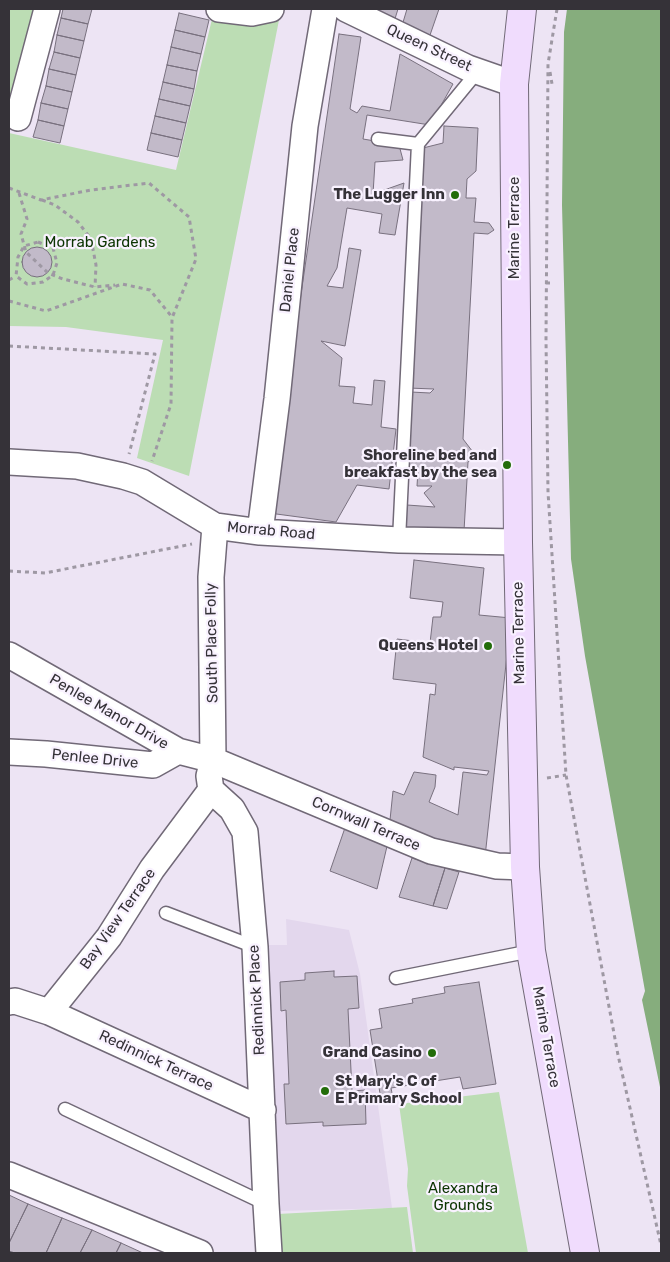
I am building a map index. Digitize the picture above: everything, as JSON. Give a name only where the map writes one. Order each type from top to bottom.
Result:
[{"type":"street","points":[[18,118],[47,9]]},
{"type":"street","points":[[219,9],[252,13],[271,9]]},
{"type":"street","name":"Daniel Place","points":[[260,532],[305,126],[325,9]]},
{"type":"street","name":"Queen Street","points":[[346,9],[478,71],[514,84]]},
{"type":"street","name":"Marine Terrace","points":[[522,9],[514,84],[518,542],[525,867],[532,951],[585,1253]]},
{"type":"street","name":"Morrab Road","points":[[9,462],[77,466],[132,479],[215,532],[260,532],[399,540],[518,542]]},
{"type":"street","name":"South Place Folly","points":[[213,760],[211,577],[215,532]]},
{"type":"street","name":"Penlee Manor Drive","points":[[9,655],[178,752],[213,760]]},
{"type":"street","name":"Penlee Drive","points":[[9,752],[153,765],[178,752]]},
{"type":"street","points":[[211,790],[209,776],[213,760]]},
{"type":"street","name":"Cornwall Terrace","points":[[213,760],[431,851],[497,866],[525,867]]},
{"type":"street","name":"Redinnick Place","points":[[211,790],[232,809],[245,832],[255,947],[266,1204],[270,1253]]},
{"type":"street","name":"Bay View Terrace","points":[[49,1012],[108,937],[152,869],[211,790]]},
{"type":"street","points":[[9,1002],[15,1001],[49,1012]]},
{"type":"street","name":"Redinnick Terrace","points":[[49,1012],[263,1110]]},
{"type":"street","points":[[9,1175],[200,1253]]},
{"type":"lane","points":[[399,540],[418,144],[478,71]]},
{"type":"lane","points":[[378,139],[418,144]]},
{"type":"lane","points":[[166,913],[255,947]]},
{"type":"lane","points":[[396,978],[532,951]]},
{"type":"lane","points":[[65,1109],[266,1204]]},
{"type":"path","points":[[557,9],[548,64],[546,283],[548,492],[566,775],[618,1056],[661,1245]]},
{"type":"path","points":[[548,64],[552,84]]},
{"type":"path","points":[[41,200],[92,190],[149,183],[189,217],[196,259],[172,318],[170,404],[151,462],[132,479]]},
{"type":"path","points":[[9,188],[56,205],[78,222],[91,239],[96,265],[95,287]]},
{"type":"path","points":[[19,192],[27,219],[21,234],[26,252],[48,273],[95,287],[122,284],[150,290],[172,318]]},
{"type":"path","points":[[38,242],[53,248],[57,263],[53,275],[43,282],[27,284],[16,276],[18,257],[24,246],[38,242]]},
{"type":"path","points":[[540,263],[547,264]]},
{"type":"path","points":[[9,280],[16,276]]},
{"type":"path","points":[[546,283],[554,283]]},
{"type":"path","points":[[9,301],[46,311],[122,284]]},
{"type":"path","points":[[9,346],[155,354],[132,479]]},
{"type":"path","points":[[9,571],[45,574],[215,532]]},
{"type":"path","points":[[546,778],[566,775]]},
{"type":"shaded area","points":[[567,9],[661,9],[661,1092],[642,1000],[645,991],[585,656],[571,559],[562,205],[564,32]]},
{"type":"shaded area","name":"St Mary's C of E Primary School","points":[[286,919],[349,930],[360,974],[392,1208],[280,1211],[268,945],[287,945]]},
{"type":"green space","points":[[9,9],[35,9],[9,120]]},
{"type":"green space","name":"Morrab Gardens","points":[[212,19],[279,20],[189,476],[137,458],[163,340],[66,327],[9,326],[9,133],[176,170]]},
{"type":"green space","name":"Alexandra Grounds","points":[[499,1092],[528,1253],[416,1253],[407,1186],[408,1169],[399,1104]]},
{"type":"green space","points":[[407,1207],[413,1253],[282,1253],[278,1214]]},
{"type":"building","points":[[63,9],[92,9],[88,24],[61,18]]},
{"type":"building","points":[[354,9],[398,9],[394,22]]},
{"type":"building","points":[[407,9],[439,9],[429,38],[401,29]]},
{"type":"building","points":[[179,13],[209,20],[205,37],[175,30]]},
{"type":"building","points":[[61,18],[88,24],[84,41],[57,35]]},
{"type":"building","points":[[175,30],[205,37],[201,54],[171,47]]},
{"type":"building","points":[[339,34],[361,37],[350,109],[357,113],[362,106],[390,111],[400,54],[453,84],[430,125],[367,115],[363,139],[399,145],[403,160],[375,162],[373,194],[404,183],[395,235],[379,233],[382,214],[347,208],[337,268],[327,286],[343,288],[349,248],[361,250],[345,346],[321,341],[342,358],[339,386],[355,387],[353,403],[372,405],[374,380],[385,381],[381,427],[396,429],[389,489],[357,485],[336,522],[269,513]]},
{"type":"building","points":[[57,35],[84,41],[80,58],[54,52]]},
{"type":"building","points":[[171,47],[201,54],[197,71],[167,65]]},
{"type":"building","points":[[54,52],[80,58],[76,75],[49,69]]},
{"type":"building","points":[[167,65],[197,71],[194,89],[163,82]]},
{"type":"building","points":[[49,69],[76,75],[72,92],[46,86]]},
{"type":"building","points":[[163,82],[194,89],[190,106],[159,99]]},
{"type":"building","points":[[46,86],[72,92],[68,109],[41,103]]},
{"type":"building","points":[[159,99],[190,106],[186,123],[155,116]]},
{"type":"building","points":[[41,103],[68,109],[64,126],[38,120]]},
{"type":"building","points":[[155,116],[186,123],[182,140],[151,133]]},
{"type":"building","points":[[38,120],[64,126],[60,143],[33,137]]},
{"type":"building","points":[[444,126],[478,128],[476,171],[467,179],[466,198],[476,198],[474,222],[489,223],[494,230],[488,234],[474,233],[463,439],[476,456],[468,462],[464,531],[405,528],[407,505],[435,507],[424,493],[432,486],[417,486],[418,470],[407,470],[411,392],[430,393],[434,389],[408,388],[423,148],[443,143]]},
{"type":"building","points":[[151,133],[182,140],[178,157],[147,150]]},
{"type":"building","points":[[37,247],[48,251],[52,262],[48,273],[37,277],[26,273],[22,262],[26,251]]},
{"type":"building","points":[[414,560],[484,568],[479,615],[511,618],[485,857],[474,855],[390,820],[393,791],[404,795],[414,772],[436,775],[435,787],[429,802],[458,815],[463,772],[487,775],[489,771],[454,767],[454,770],[423,757],[430,694],[435,695],[436,684],[393,679],[397,639],[430,643],[433,617],[441,617],[443,602],[410,598]]},
{"type":"building","points":[[347,822],[388,842],[377,889],[330,871]]},
{"type":"building","points":[[412,858],[445,868],[433,906],[399,897]]},
{"type":"building","points":[[445,868],[459,872],[447,909],[433,906]]},
{"type":"building","points":[[334,971],[334,977],[357,976],[359,1008],[348,1009],[352,1091],[365,1090],[366,1124],[323,1126],[323,1122],[286,1124],[284,1084],[289,1084],[286,1010],[281,1011],[280,982],[305,980],[305,973]]},
{"type":"building","name":"Grand Casino","points":[[479,982],[496,1084],[463,1089],[460,1077],[391,1088],[393,1098],[381,1100],[370,1030],[382,1028],[379,1009],[413,1003],[412,999],[445,993],[444,987]]},
{"type":"building","points":[[9,1195],[28,1204],[9,1243]]},
{"type":"building","points":[[28,1204],[62,1218],[46,1253],[15,1253],[9,1251],[9,1243]]},
{"type":"building","points":[[62,1218],[92,1230],[80,1253],[46,1253]]},
{"type":"building","points":[[92,1230],[121,1243],[116,1253],[80,1253]]},
{"type":"building","points":[[121,1243],[143,1253],[116,1253]]},
{"type":"place","name":"The Lugger Inn","points":[[455,195]]},
{"type":"place","name":"Shoreline bed and breakfast by the sea","points":[[507,465]]},
{"type":"place","name":"Queens Hotel","points":[[488,646]]},
{"type":"place","name":"Grand Casino","points":[[432,1053]]},
{"type":"place","name":"St Mary's C of E Primary School","points":[[325,1091]]}]
